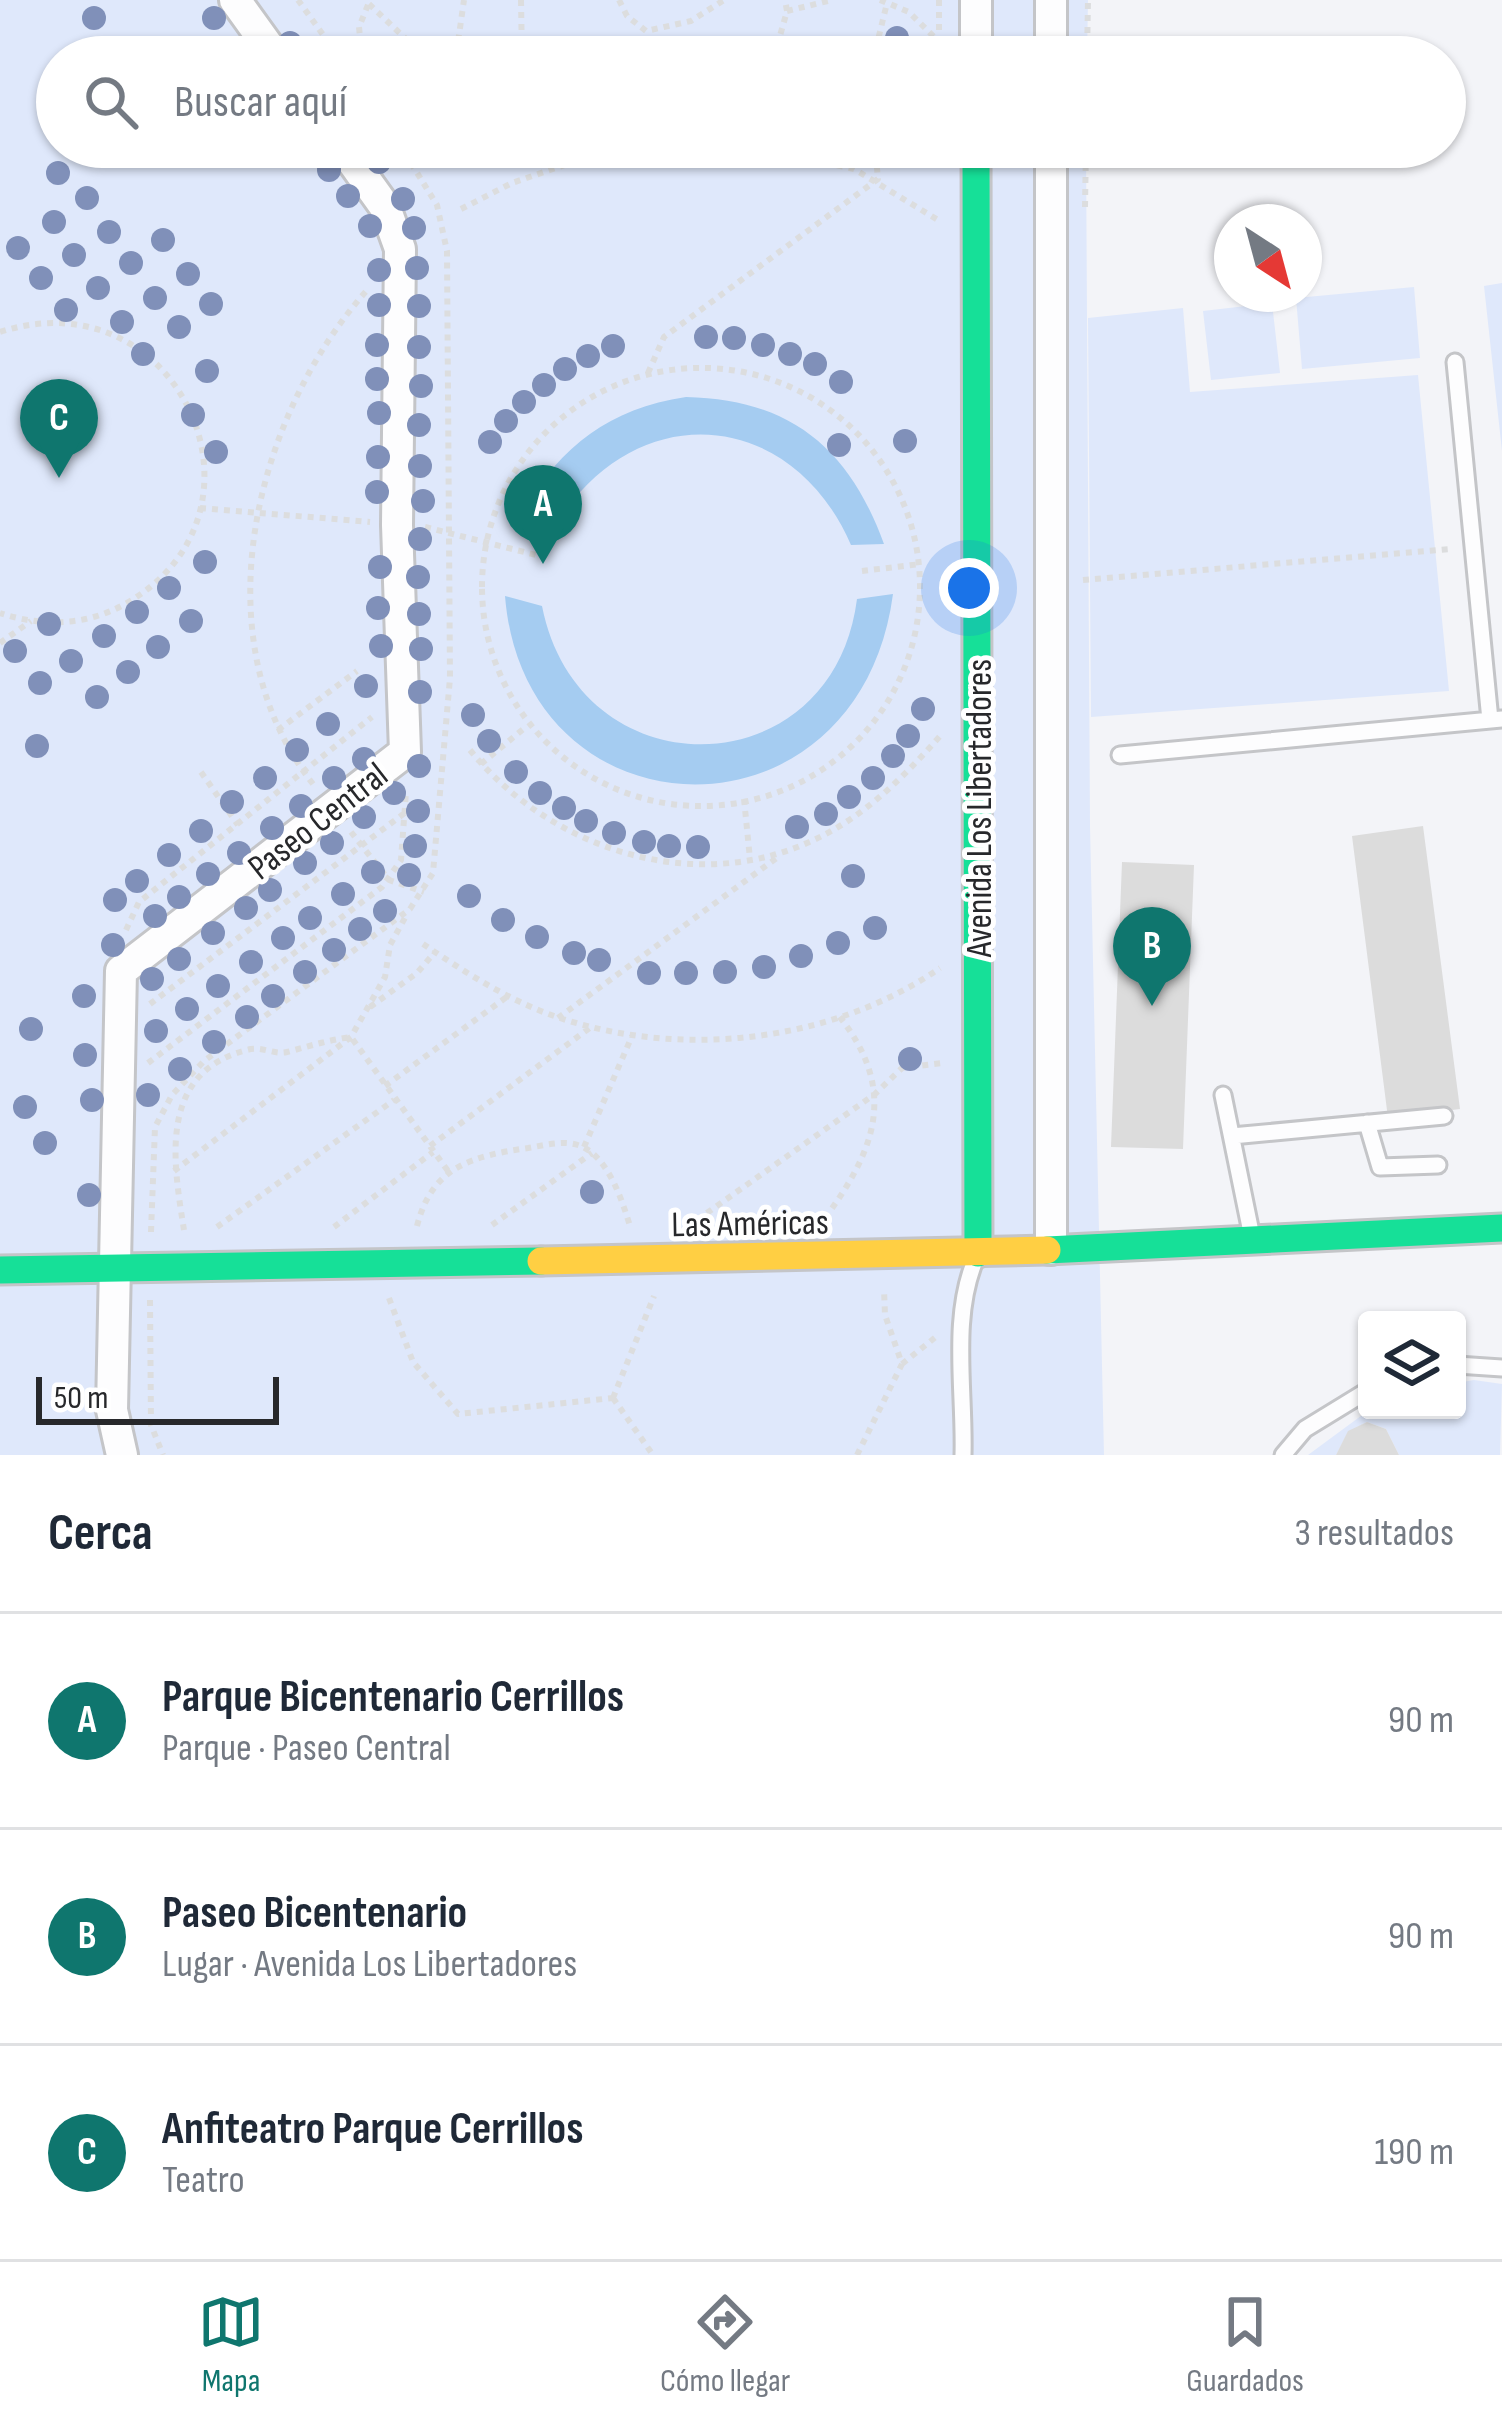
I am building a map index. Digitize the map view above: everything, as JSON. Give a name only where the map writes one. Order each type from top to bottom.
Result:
[{"type":"street","points":[[235,0],[261,36]]},
{"type":"street","points":[[976,0],[976,36]]},
{"type":"street","points":[[1051,0],[1051,36]]},
{"type":"street","name":"Paseo Central","points":[[121,970],[405,752],[400,681],[400,250],[386,207],[357,168]]},
{"type":"street","name":"Avenida Los Libertadores","points":[[976,168],[978,1253]]},
{"type":"street","name":"Avenida Los Libertadores","points":[[1051,168],[1051,1249]]},
{"type":"street","points":[[121,970],[112,1410],[122,1455]]},
{"type":"street","name":"Las Américas","points":[[0,1270],[978,1253],[1502,1228]]},
{"type":"lane","points":[[1120,755],[1496,719],[1472,547],[1455,362]]},
{"type":"lane","points":[[1222,1095],[1253,1240]]},
{"type":"lane","points":[[1232,1136],[1444,1116]]},
{"type":"lane","points":[[1366,1123],[1380,1168],[1438,1165]]},
{"type":"lane","points":[[963,1455],[964,1315],[967,1279],[978,1253]]},
{"type":"lane","points":[[1466,1366],[1502,1368]]},
{"type":"lane","points":[[1283,1455],[1305,1429],[1358,1396]]},
{"type":"path","points":[[298,0],[324,36]]},
{"type":"path","points":[[459,36],[464,0]]},
{"type":"path","points":[[521,0],[522,36]]},
{"type":"path","points":[[620,0],[627,16],[646,31],[691,21],[724,0]]},
{"type":"path","points":[[780,36],[788,11],[785,0]]},
{"type":"path","points":[[788,11],[832,0]]},
{"type":"path","points":[[878,36],[886,0],[923,23],[934,36]]},
{"type":"path","points":[[939,0],[939,36]]},
{"type":"path","points":[[1088,0],[1088,36]]},
{"type":"path","points":[[360,36],[370,2],[404,36]]},
{"type":"path","points":[[461,209],[553,168]]},
{"type":"path","points":[[847,168],[878,179],[939,220]]},
{"type":"path","points":[[877,168],[878,179]]},
{"type":"path","points":[[648,373],[664,337],[878,179]]},
{"type":"path","points":[[424,892],[389,880],[304,773],[277,731],[262,688],[253,598],[255,532],[267,476],[316,362],[400,250],[442,220]]},
{"type":"path","points":[[0,332],[48,322],[76,323],[129,341],[178,388],[197,425],[203,452],[202,494],[191,534],[159,580],[113,611],[86,620],[31,622],[0,613]]},
{"type":"path","points":[[720,367],[755,373],[843,418],[869,441],[890,470],[915,528],[921,564],[918,636],[887,699],[838,754],[808,774],[744,799],[692,807],[619,796],[581,778],[527,726],[502,690],[489,656],[483,604],[486,540],[516,472],[563,420],[648,373],[720,367]]},
{"type":"path","points":[[1083,580],[1472,547]]},
{"type":"path","points":[[862,571],[921,564]]},
{"type":"path","points":[[0,643],[31,622]]},
{"type":"path","points":[[277,731],[357,671]]},
{"type":"path","points":[[121,970],[131,910],[356,733],[400,681]]},
{"type":"path","points":[[481,764],[527,726]]},
{"type":"path","points":[[558,1018],[784,853],[870,806],[943,732]]},
{"type":"path","points":[[470,750],[549,822],[597,844],[664,861],[749,860],[784,853]]},
{"type":"path","points":[[121,1084],[389,880],[401,860],[405,752]]},
{"type":"path","points":[[202,772],[238,825]]},
{"type":"path","points":[[744,799],[749,860]]},
{"type":"path","points":[[122,1024],[364,848],[406,812]]},
{"type":"path","points":[[174,1171],[352,1037],[386,977],[390,945],[410,909]]},
{"type":"path","points":[[423,944],[508,996],[558,1018],[632,1036],[728,1039],[839,1016],[902,992],[940,968]]},
{"type":"path","points":[[367,1009],[417,973],[435,952]]},
{"type":"path","points":[[385,1086],[508,996]]},
{"type":"path","points":[[795,1257],[856,1171],[872,1130],[875,1094],[868,1064],[839,1016]]},
{"type":"path","points":[[326,1233],[591,1027]]},
{"type":"path","points":[[484,1231],[588,1150],[632,1036]]},
{"type":"path","points":[[352,1037],[448,1171]]},
{"type":"path","points":[[185,1235],[174,1171],[174,1130],[182,1106],[211,1069],[257,1048],[284,1054],[308,1042],[352,1037]]},
{"type":"path","points":[[684,1229],[875,1094],[902,1068],[943,1063]]},
{"type":"path","points":[[207,1234],[394,1100]]},
{"type":"path","points":[[416,1232],[424,1201],[448,1171],[477,1156],[559,1143],[588,1150],[616,1189],[631,1229]]},
{"type":"path","points":[[883,1255],[885,1315],[902,1364]]},
{"type":"path","points":[[613,1397],[651,1314],[660,1260]]},
{"type":"path","points":[[382,1265],[403,1346],[458,1414],[613,1397]]},
{"type":"path","points":[[857,1455],[902,1364],[964,1315]]},
{"type":"path","points":[[613,1397],[653,1455]]},
{"type":"shaded area","points":[[0,0],[1088,0],[1087,36],[36,36],[36,168],[1086,168],[1090,826],[1104,1455],[0,1455]]},
{"type":"shaded area","points":[[1502,283],[1502,451],[1484,286]]},
{"type":"shaded area","points":[[1414,287],[1420,358],[1302,369],[1297,312],[1322,312],[1322,296]]},
{"type":"shaded area","points":[[1183,308],[1190,392],[1418,375],[1449,691],[1091,717],[1088,318]]},
{"type":"shaded area","points":[[1203,311],[1273,312],[1280,373],[1211,380]]},
{"type":"shaded area","points":[[1466,1381],[1502,1384],[1500,1455],[1399,1455],[1386,1429],[1367,1422],[1348,1432],[1336,1455],[1308,1455],[1358,1418],[1466,1419]]},
{"type":"water","points":[[686,397],[756,407],[811,435],[853,481],[884,544],[851,545],[825,500],[793,467],[755,445],[714,435],[673,437],[632,451],[594,478],[560,518],[520,514],[552,469],[589,435],[632,411]]},
{"type":"water","points":[[893,594],[867,678],[821,738],[761,773],[694,784],[628,772],[569,736],[526,678],[505,596],[542,606],[565,667],[603,711],[652,736],[704,744],[757,734],[803,707],[838,662],[857,599]]},
{"type":"building","points":[[1423,826],[1460,1109],[1388,1118],[1352,836]]},
{"type":"building","points":[[1122,862],[1194,865],[1183,1149],[1111,1147]]},
{"type":"building","points":[[1367,1422],[1386,1429],[1399,1455],[1336,1455],[1348,1431]]},
{"type":"traffic: fast","points":[[976,168],[978,1253]]},
{"type":"traffic: fast","points":[[1047,1250],[1502,1228]]},
{"type":"traffic: fast","points":[[0,1270],[541,1261]]},
{"type":"traffic: slow","points":[[541,1261],[1047,1250]]},
{"type":"place","name":"Anfiteatro Parque Cerrillos","points":[[59,478]]},
{"type":"place","name":"Parque Bicentenario Cerrillos","points":[[543,564]]},
{"type":"place","name":"Paseo Bicentenario","points":[[1152,1006]]}]
